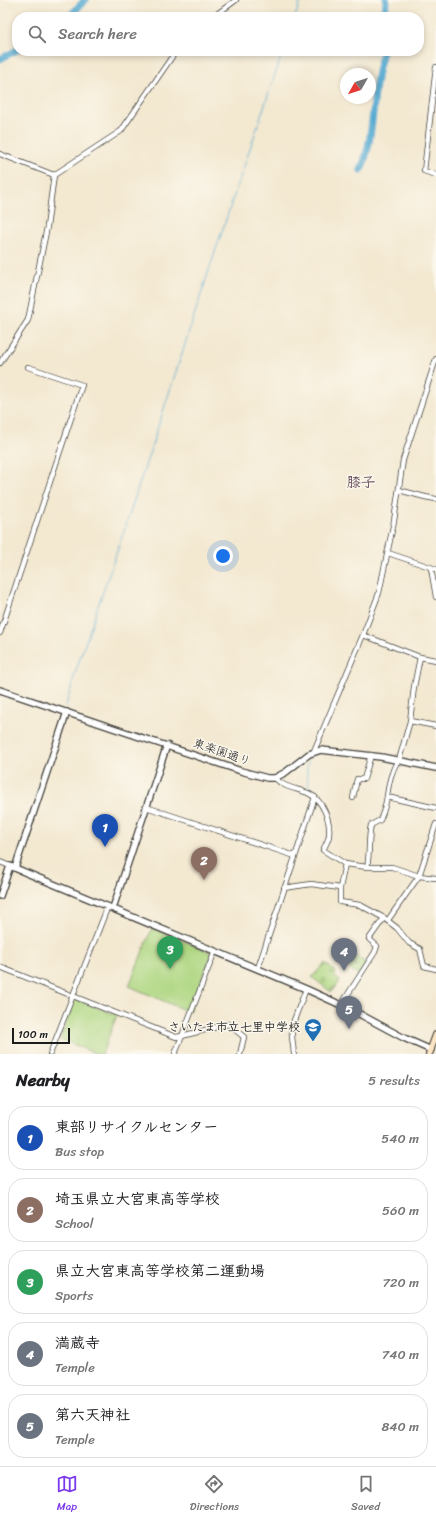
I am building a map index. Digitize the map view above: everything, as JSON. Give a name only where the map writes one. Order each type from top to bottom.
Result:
[{"type":"main road","points":[[430,1052],[436,1036]]},
{"type":"street","points":[[219,12],[236,0]]},
{"type":"street","points":[[0,363],[28,320],[47,227],[54,175],[121,131],[173,56]]},
{"type":"street","points":[[436,67],[424,171],[436,175]]},
{"type":"street","points":[[0,154],[54,175]]},
{"type":"street","points":[[314,752],[379,593],[388,553],[403,460],[434,369],[436,359]]},
{"type":"street","points":[[0,633],[82,385],[28,367]]},
{"type":"street","points":[[399,490],[436,499]]},
{"type":"street","points":[[388,553],[434,568],[436,594]]},
{"type":"street","points":[[363,635],[420,657],[436,660]]},
{"type":"street","points":[[367,867],[370,857],[369,841],[372,825],[380,820],[387,797],[392,770],[398,760],[410,721],[412,700],[420,657]]},
{"type":"street","name":"東楽園通り","points":[[0,690],[256,775],[275,778]]},
{"type":"street","points":[[0,896],[13,867],[67,712]]},
{"type":"street","points":[[410,721],[436,726]]},
{"type":"street","points":[[50,1054],[110,907],[167,745]]},
{"type":"street","points":[[436,768],[371,755],[328,750],[309,754],[286,772],[275,778],[279,783],[315,797],[325,811],[329,825],[329,837],[323,850],[345,864],[367,867],[392,867],[419,876],[436,878]]},
{"type":"street","points":[[353,798],[356,779],[364,779],[371,755]]},
{"type":"street","points":[[258,968],[315,797]]},
{"type":"street","points":[[387,797],[436,808]]},
{"type":"street","points":[[146,807],[295,856]]},
{"type":"street","points":[[341,1005],[375,952],[377,946],[369,939],[419,876],[436,824]]},
{"type":"street","points":[[0,862],[306,989],[341,1005],[430,1052]]},
{"type":"street","points":[[345,864],[340,888],[340,902],[360,905],[386,919],[397,928],[409,943],[420,949],[424,966],[436,969]]},
{"type":"street","points":[[284,888],[311,884],[340,888]]},
{"type":"street","points":[[175,1054],[215,951]]},
{"type":"street","points":[[0,967],[176,1036],[182,1036],[228,1024],[244,1037],[240,1054]]},
{"type":"street","points":[[294,1054],[291,1028],[306,989]]},
{"type":"green space","points":[[152,928],[212,953],[189,1012],[129,986]]},
{"type":"green space","points":[[355,955],[367,964],[358,975],[347,967]]},
{"type":"green space","points":[[325,963],[337,973],[334,976],[340,981],[331,992],[312,977]]},
{"type":"green space","points":[[75,999],[117,1015],[102,1054],[97,1054],[60,1039]]},
{"type":"waterway","points":[[74,12],[85,0]]},
{"type":"waterway","points":[[297,12],[301,0]]},
{"type":"waterway","points":[[385,12],[386,0]]},
{"type":"waterway","points":[[0,59],[12,53]]},
{"type":"waterway","points":[[65,709],[76,670],[125,528],[214,255],[281,56]]},
{"type":"waterway","points":[[361,170],[368,148],[377,75],[382,56]]},
{"type":"waterway","points":[[309,758],[307,774],[310,791]]},
{"type":"waterway","points":[[35,798],[43,774]]},
{"type":"place","name":"東部リサイクルセンター","points":[[105,847]]},
{"type":"place","name":"埼玉県立大宮東高等学校","points":[[204,880]]},
{"type":"place","name":"県立大宮東高等学校第二運動場","points":[[170,969]]},
{"type":"place","name":"満蔵寺","points":[[344,971]]},
{"type":"place","name":"第六天神社","points":[[349,1029]]},
{"type":"place","name":"さいたま市立七里中学校","points":[[313,1042]]},
{"type":"district","name":"膝子","points":[[361,482]]}]
